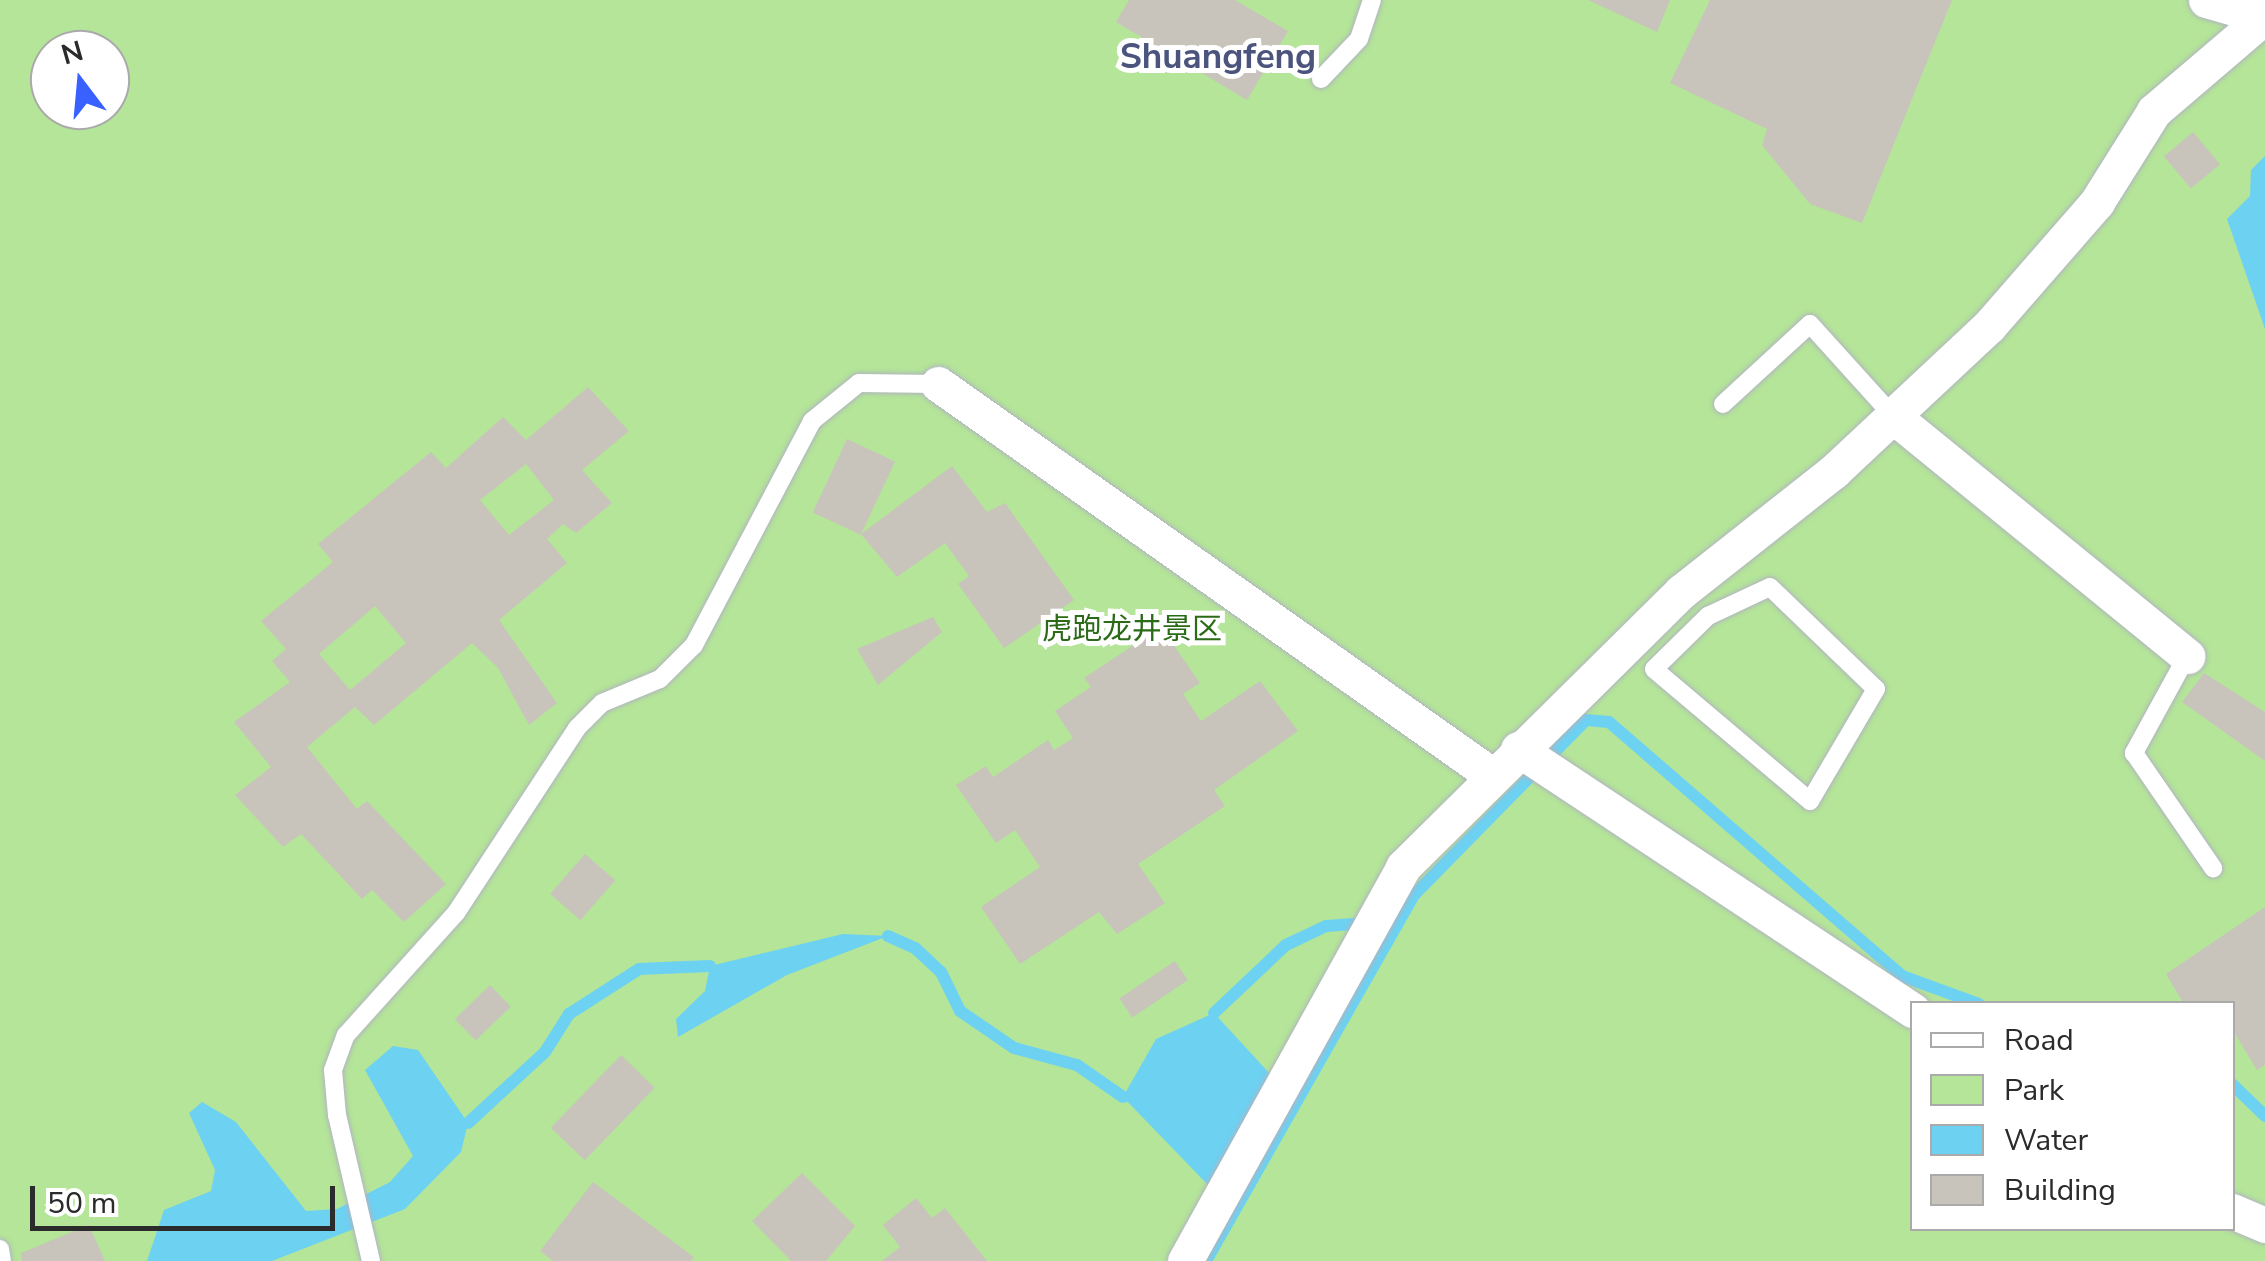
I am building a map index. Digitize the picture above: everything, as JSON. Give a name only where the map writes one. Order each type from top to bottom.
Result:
[{"type":"street","points":[[2206,0],[2265,17]]},
{"type":"street","points":[[1184,1261],[1403,868],[1494,776],[1537,757],[1681,592],[1893,416],[1989,326],[2096,202],[2154,111],[2265,17]]},
{"type":"street","points":[[938,384],[1494,776]]},
{"type":"street","points":[[1893,416],[2187,656]]},
{"type":"street","points":[[1537,757],[1910,1009]]},
{"type":"street","points":[[2235,1212],[2265,1226]]},
{"type":"lane","points":[[1321,79],[1359,39],[1372,0]]},
{"type":"lane","points":[[1723,404],[1810,324],[1893,416]]},
{"type":"lane","points":[[370,1261],[337,1115],[333,1070],[346,1035],[456,912],[577,728],[602,703],[660,679],[694,645],[812,421],[859,383],[938,384]]},
{"type":"lane","points":[[1770,587],[1876,689],[1810,801],[1654,669],[1708,616],[1770,587]]},
{"type":"lane","points":[[1681,592],[1708,616]]},
{"type":"lane","points":[[2187,656],[2134,753],[2213,868]]},
{"type":"lane","points":[[0,1249],[2,1261]]},
{"type":"green space","name":"虎跑龙井景区","points":[[0,0],[2265,0],[2265,1261],[0,1261]]},
{"type":"water","points":[[2265,156],[2265,329],[2227,219],[2250,196],[2251,170]]},
{"type":"water","points":[[843,934],[888,936],[787,975],[678,1037],[676,1019],[705,991],[710,966]]},
{"type":"water","points":[[1214,1013],[1271,1075],[1208,1185],[1123,1097],[1156,1039]]},
{"type":"water","points":[[393,1046],[418,1050],[468,1123],[461,1152],[405,1209],[272,1261],[147,1261],[164,1210],[211,1191],[215,1170],[189,1113],[202,1102],[236,1122],[306,1211],[337,1209],[390,1182],[413,1156],[365,1070]]},
{"type":"building","points":[[1129,0],[1235,0],[1288,31],[1247,100],[1116,22]]},
{"type":"building","points":[[1588,0],[1670,0],[1657,32]]},
{"type":"building","points":[[1710,0],[1952,0],[1862,223],[1810,204],[1762,145],[1767,129],[1670,83]]},
{"type":"building","points":[[2193,132],[2220,164],[2191,189],[2164,156]]},
{"type":"building","points":[[588,387],[629,431],[582,470],[612,503],[576,533],[563,524],[547,539],[567,563],[499,620],[557,703],[529,725],[498,668],[472,643],[374,725],[355,707],[307,747],[357,809],[367,801],[446,884],[404,922],[372,890],[362,899],[301,834],[283,847],[235,795],[271,767],[234,722],[290,682],[272,661],[286,649],[261,621],[333,562],[318,544],[431,452],[446,468],[503,417],[526,440]],"holes":[[[526,464],[554,500],[509,535],[480,500]],[[375,606],[406,643],[350,690],[319,654]]]},
{"type":"building","points":[[847,439],[895,461],[861,535],[813,512]]},
{"type":"building","points":[[952,466],[987,512],[1005,503],[1074,600],[1004,648],[958,584],[969,576],[945,543],[897,577],[861,534]]},
{"type":"building","points":[[933,617],[942,632],[878,685],[857,649]]},
{"type":"building","points":[[1161,627],[1200,683],[1183,694],[1201,721],[1260,681],[1298,731],[1214,790],[1225,806],[1138,864],[1165,903],[1117,934],[1099,912],[1020,964],[981,907],[1040,867],[1015,830],[996,843],[956,785],[986,766],[993,777],[1048,740],[1054,750],[1073,738],[1055,711],[1091,687],[1084,678]]},
{"type":"building","points":[[2204,673],[2265,712],[2265,761],[2182,702]]},
{"type":"building","points":[[585,854],[615,880],[580,920],[550,894]]},
{"type":"building","points":[[2265,907],[2265,1065],[2257,1070],[2235,1034],[2235,1001],[2182,1001],[2166,974]]},
{"type":"building","points":[[1175,961],[1188,980],[1132,1018],[1119,998]]},
{"type":"building","points":[[490,985],[511,1007],[476,1041],[455,1019]]},
{"type":"building","points":[[621,1055],[655,1088],[585,1160],[551,1128]]},
{"type":"building","points":[[802,1173],[855,1226],[826,1261],[791,1261],[752,1221]]},
{"type":"building","points":[[593,1182],[694,1257],[691,1261],[553,1261],[540,1251]]},
{"type":"building","points":[[916,1198],[932,1218],[945,1208],[987,1261],[882,1261],[900,1247],[883,1225]]},
{"type":"building","points":[[89,1225],[105,1261],[22,1261],[21,1253]]},
{"type":"waterway","points":[[1206,1261],[1414,895],[1586,720],[1609,722],[1902,976],[1971,1001]]},
{"type":"waterway","points":[[1214,1013],[1286,945],[1326,926],[1365,923]]},
{"type":"waterway","points":[[888,936],[915,948],[941,972],[960,1011],[1014,1048],[1077,1065],[1123,1097]]},
{"type":"waterway","points":[[468,1123],[545,1052],[569,1014],[639,969],[710,966]]},
{"type":"waterway","points":[[2235,1087],[2265,1116]]},
{"type":"district","name":"Shuangfeng","points":[[1218,57]]}]
